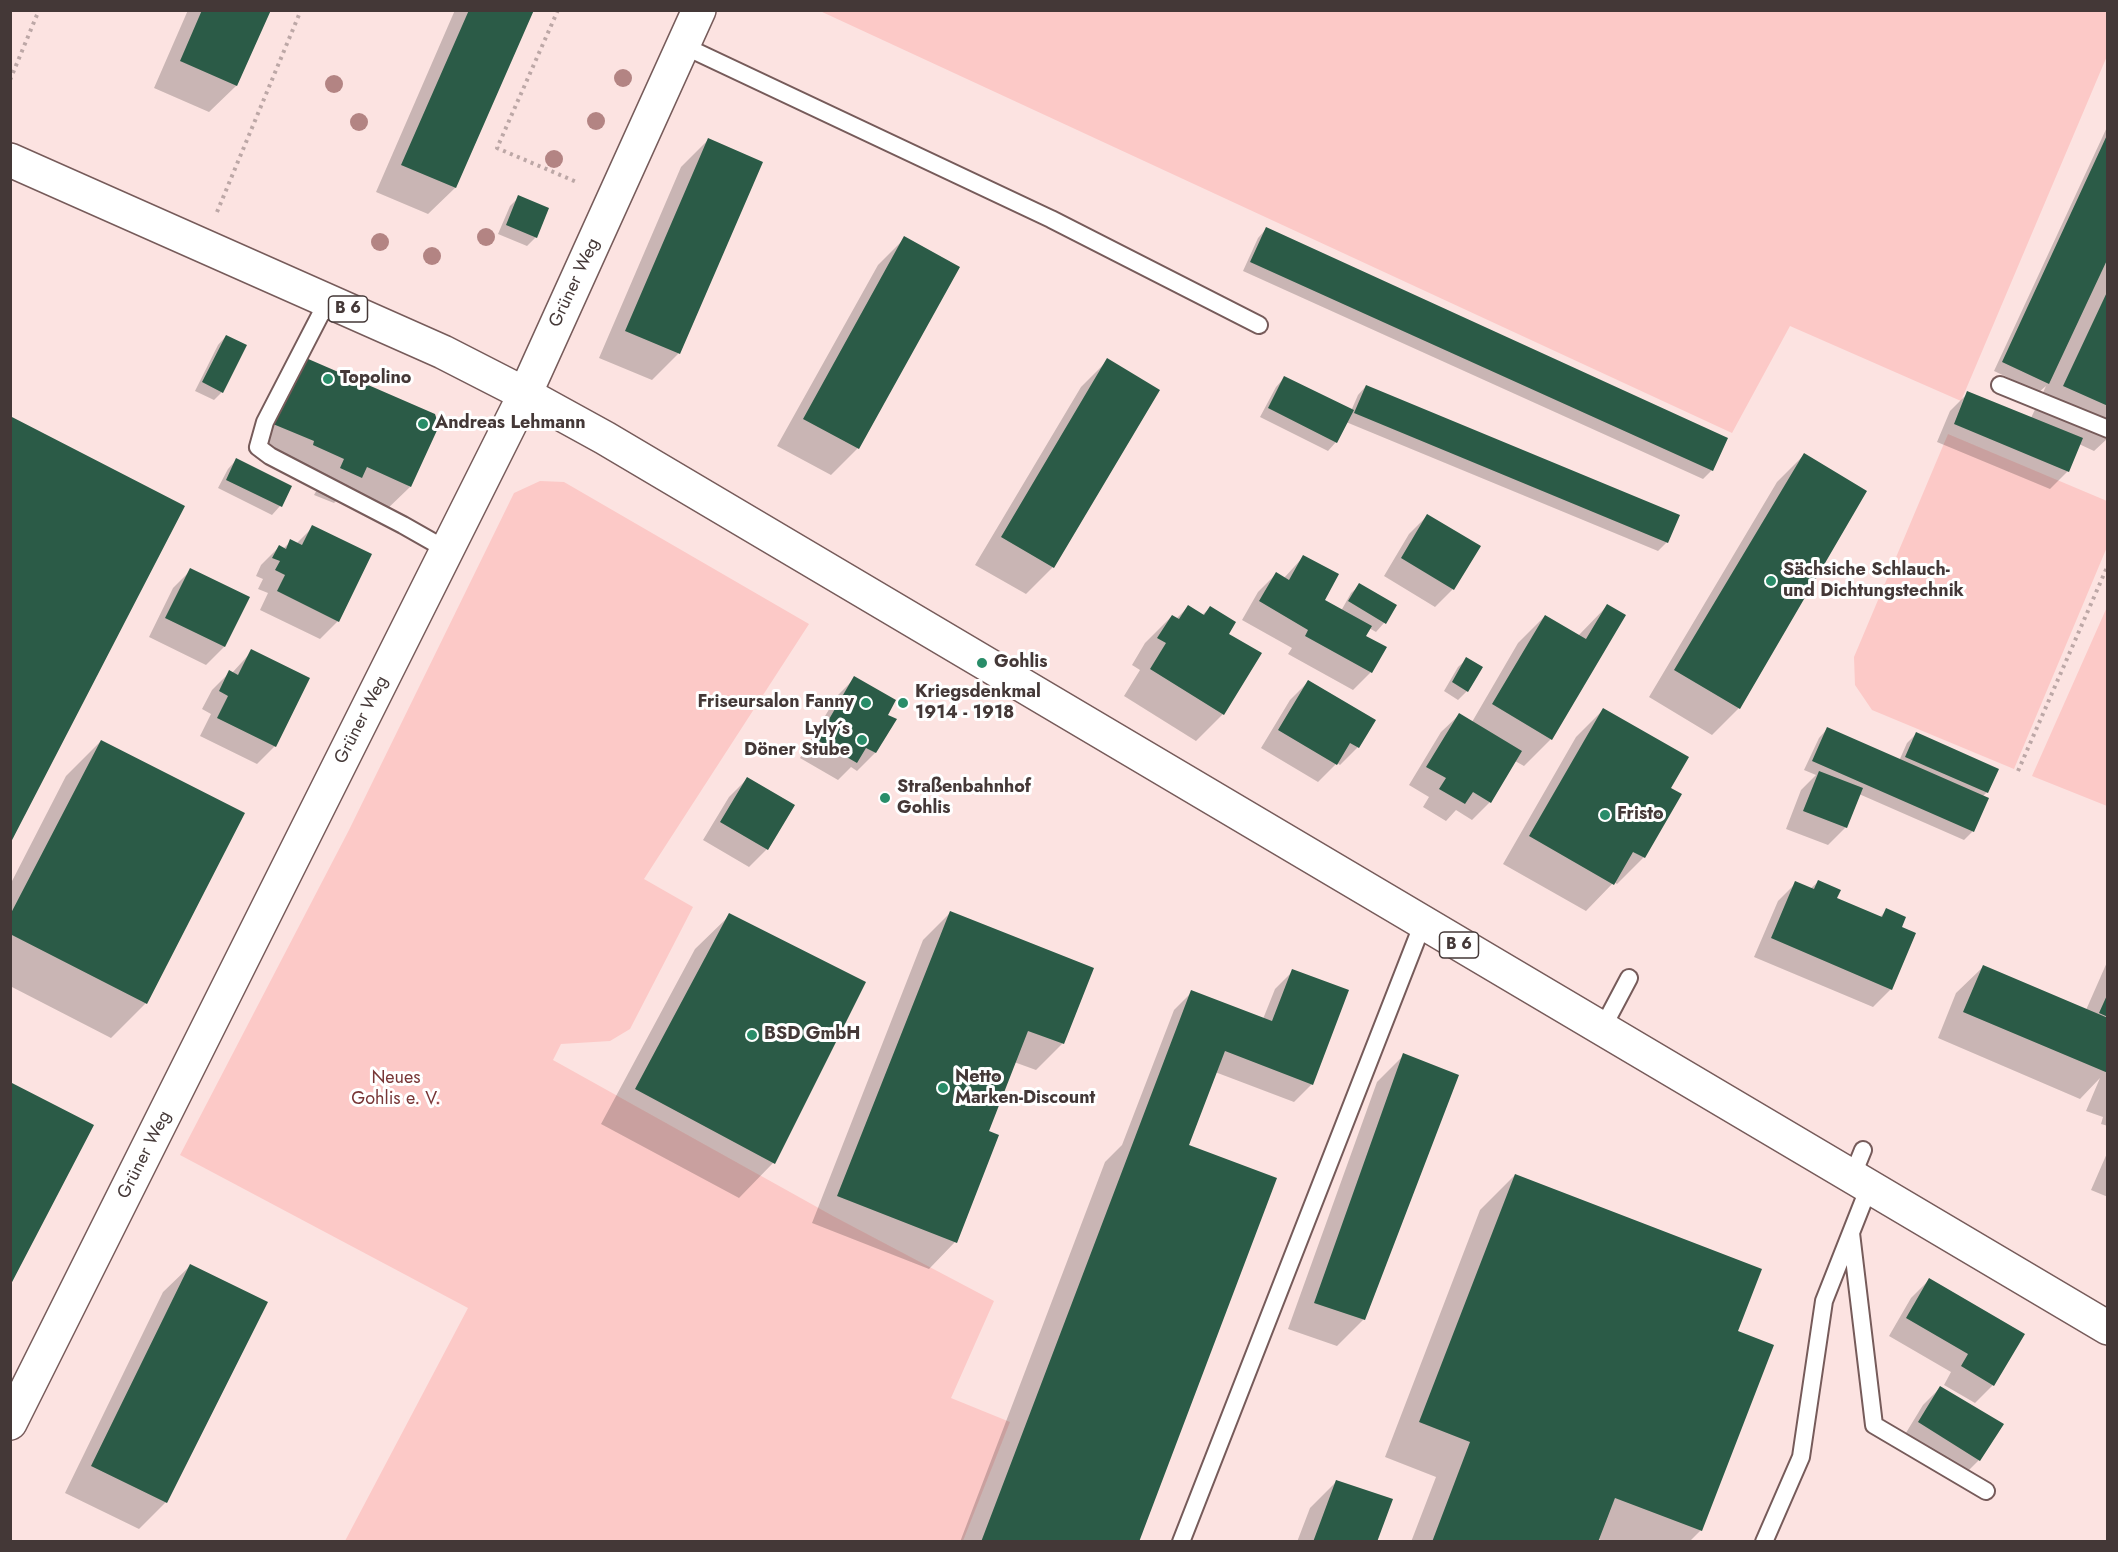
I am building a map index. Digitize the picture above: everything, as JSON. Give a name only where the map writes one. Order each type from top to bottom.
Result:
[{"type":"main road","name":"Grüner Weg","points":[[10,1423],[525,394],[699,10]]},
{"type":"main road","name":"B 6","points":[[10,160],[443,352],[626,450],[1602,1029],[1861,1171],[2108,1328]]},
{"type":"lane","points":[[684,46],[1051,219],[1260,326]]},
{"type":"lane","points":[[328,300],[265,422],[258,447],[270,456],[404,525],[447,550]]},
{"type":"lane","points":[[2000,385],[2108,429]]},
{"type":"lane","points":[[1181,1542],[1423,923]]},
{"type":"lane","points":[[1602,1029],[1629,978]]},
{"type":"lane","points":[[1764,1542],[1801,1457],[1824,1301],[1851,1232],[1861,1171]]},
{"type":"lane","points":[[1851,1232],[1874,1425],[1986,1491]]},
{"type":"path","points":[[10,80],[39,10]]},
{"type":"path","points":[[216,216],[301,10]]},
{"type":"path","points":[[558,10],[497,148],[615,198]]},
{"type":"path","points":[[2018,771],[2108,565]]},
{"type":"green space","points":[[2107,10],[2107,56],[1961,401],[1790,326],[1732,433],[820,11]]},
{"type":"green space","points":[[1948,434],[2107,501],[2107,547],[2014,769],[1872,710],[1855,685],[1854,657]]},
{"type":"green space","name":"Neues Gohlis e. V.","points":[[540,481],[564,482],[809,624],[644,879],[693,907],[630,1029],[610,1041],[561,1044],[553,1060],[833,1216],[994,1301],[951,1398],[1010,1422],[963,1541],[345,1541],[468,1308],[180,1155],[349,830],[514,493]]},
{"type":"green space","points":[[2107,607],[2107,806],[2032,776]]},
{"type":"building","points":[[202,10],[271,10],[237,86],[180,61]]},
{"type":"building","points":[[469,10],[534,10],[456,188],[401,165]]},
{"type":"building","points":[[2108,133],[2108,258],[2049,384],[2002,362]]},
{"type":"building","points":[[708,138],[763,162],[680,354],[625,331]]},
{"type":"building","points":[[518,195],[549,208],[537,238],[506,225]]},
{"type":"building","points":[[1266,227],[1728,438],[1713,471],[1250,262]]},
{"type":"building","points":[[904,236],[960,267],[859,449],[803,419]]},
{"type":"building","points":[[2108,290],[2108,406],[2063,386]]},
{"type":"building","points":[[226,335],[247,345],[223,393],[202,382]]},
{"type":"building","points":[[306,358],[435,414],[439,426],[411,487],[367,467],[362,478],[340,468],[344,459],[313,445],[314,441],[273,424]]},
{"type":"building","points":[[1107,358],[1160,390],[1054,568],[1001,537]]},
{"type":"building","points":[[1284,376],[1354,410],[1337,443],[1268,408]]},
{"type":"building","points":[[1366,385],[1680,515],[1668,543],[1354,413]]},
{"type":"building","points":[[1967,391],[2083,438],[2069,472],[1954,424]]},
{"type":"building","points":[[10,416],[185,506],[10,844]]},
{"type":"building","name":"Sächsiche Schlauch- und Dichtungstechnik","points":[[1804,453],[1867,491],[1740,709],[1674,670]]},
{"type":"building","points":[[236,458],[292,486],[282,507],[226,480]]},
{"type":"building","points":[[1427,514],[1481,546],[1454,590],[1401,558]]},
{"type":"building","points":[[312,525],[372,554],[339,622],[277,591],[285,575],[275,570],[280,561],[272,558],[279,545],[286,549],[290,539],[302,545]]},
{"type":"building","points":[[1303,555],[1339,574],[1325,600],[1372,626],[1366,636],[1387,647],[1372,673],[1305,636],[1308,630],[1259,601],[1276,572],[1289,580]]},
{"type":"building","points":[[190,568],[250,597],[225,647],[165,618]]},
{"type":"building","points":[[1359,583],[1397,605],[1386,624],[1348,601]]},
{"type":"building","points":[[1607,604],[1626,615],[1552,740],[1492,704],[1545,615],[1586,639]]},
{"type":"building","points":[[1188,605],[1204,615],[1210,606],[1236,622],[1229,634],[1262,653],[1224,715],[1150,669],[1166,643],[1157,638],[1172,615],[1179,619]]},
{"type":"building","points":[[251,649],[310,678],[276,747],[217,718],[228,696],[219,691],[229,670],[238,675]]},
{"type":"building","points":[[1466,657],[1483,667],[1468,692],[1452,682]]},
{"type":"building","points":[[854,676],[896,700],[888,715],[897,719],[876,753],[866,748],[857,763],[817,740]]},
{"type":"building","points":[[1308,680],[1376,720],[1359,748],[1350,743],[1337,765],[1278,730]]},
{"type":"building","name":"Fristo","points":[[1603,708],[1689,757],[1671,788],[1682,794],[1645,858],[1633,852],[1614,885],[1529,836]]},
{"type":"building","points":[[1459,713],[1522,751],[1491,803],[1473,792],[1465,804],[1439,789],[1446,778],[1426,767]]},
{"type":"building","points":[[1827,727],[1989,798],[1974,832],[1812,761]]},
{"type":"building","points":[[1916,732],[1999,769],[1988,793],[1905,757]]},
{"type":"building","points":[[101,740],[245,813],[147,1004],[10,934],[10,915]]},
{"type":"building","points":[[1819,771],[1863,788],[1847,828],[1803,811]]},
{"type":"building","points":[[747,777],[795,805],[768,850],[720,822]]},
{"type":"building","points":[[1818,880],[1841,890],[1837,898],[1882,917],[1886,908],[1906,917],[1902,927],[1916,933],[1892,990],[1771,938],[1795,881],[1814,889]]},
{"type":"building","name":"Netto Marken-Discount","points":[[950,911],[1094,968],[1064,1044],[1028,1031],[989,1131],[999,1135],[957,1243],[837,1196]]},
{"type":"building","name":"BSD GmbH","points":[[729,913],[866,982],[775,1164],[635,1089]]},
{"type":"building","points":[[1983,965],[2108,1018],[2108,1073],[1963,1012]]},
{"type":"building","points":[[1292,969],[1349,990],[1313,1085],[1225,1051],[1189,1145],[1277,1178],[1139,1542],[981,1542],[1191,990],[1272,1021]]},
{"type":"building","points":[[2108,993],[2108,1017],[2099,1013]]},
{"type":"building","points":[[1403,1053],[1459,1075],[1365,1320],[1314,1303]]},
{"type":"building","points":[[10,1082],[94,1125],[10,1286]]},
{"type":"building","points":[[1515,1174],[1762,1269],[1738,1331],[1774,1345],[1702,1531],[1615,1498],[1598,1542],[1432,1542],[1470,1442],[1419,1422]]},
{"type":"building","points":[[190,1264],[268,1302],[167,1503],[91,1466]]},
{"type":"building","points":[[1929,1278],[2025,1334],[1994,1386],[1961,1366],[1968,1354],[1906,1318]]},
{"type":"building","points":[[1940,1386],[2004,1424],[1980,1461],[1918,1422]]},
{"type":"building","points":[[1336,1480],[1393,1499],[1377,1542],[1313,1542]]},
{"type":"place","name":"Topolino","points":[[328,379]]},
{"type":"place","name":"Andreas Lehmann","points":[[423,424]]},
{"type":"place","name":"Sächsiche Schlauch- und Dichtungstechnik","points":[[1771,581]]},
{"type":"place","name":"Gohlis","points":[[982,663]]},
{"type":"place","name":"Friseursalon Fanny","points":[[866,703]]},
{"type":"place","name":"Kriegsdenkmal 1914 - 1918","points":[[903,703]]},
{"type":"place","name":"Lyly´s Döner Stube","points":[[862,740]]},
{"type":"place","name":"Straßenbahnhof Gohlis","points":[[885,798]]},
{"type":"place","name":"Fristo","points":[[1605,815]]},
{"type":"place","name":"BSD GmbH","points":[[752,1035]]},
{"type":"place","name":"Netto Marken-Discount","points":[[943,1088]]}]
